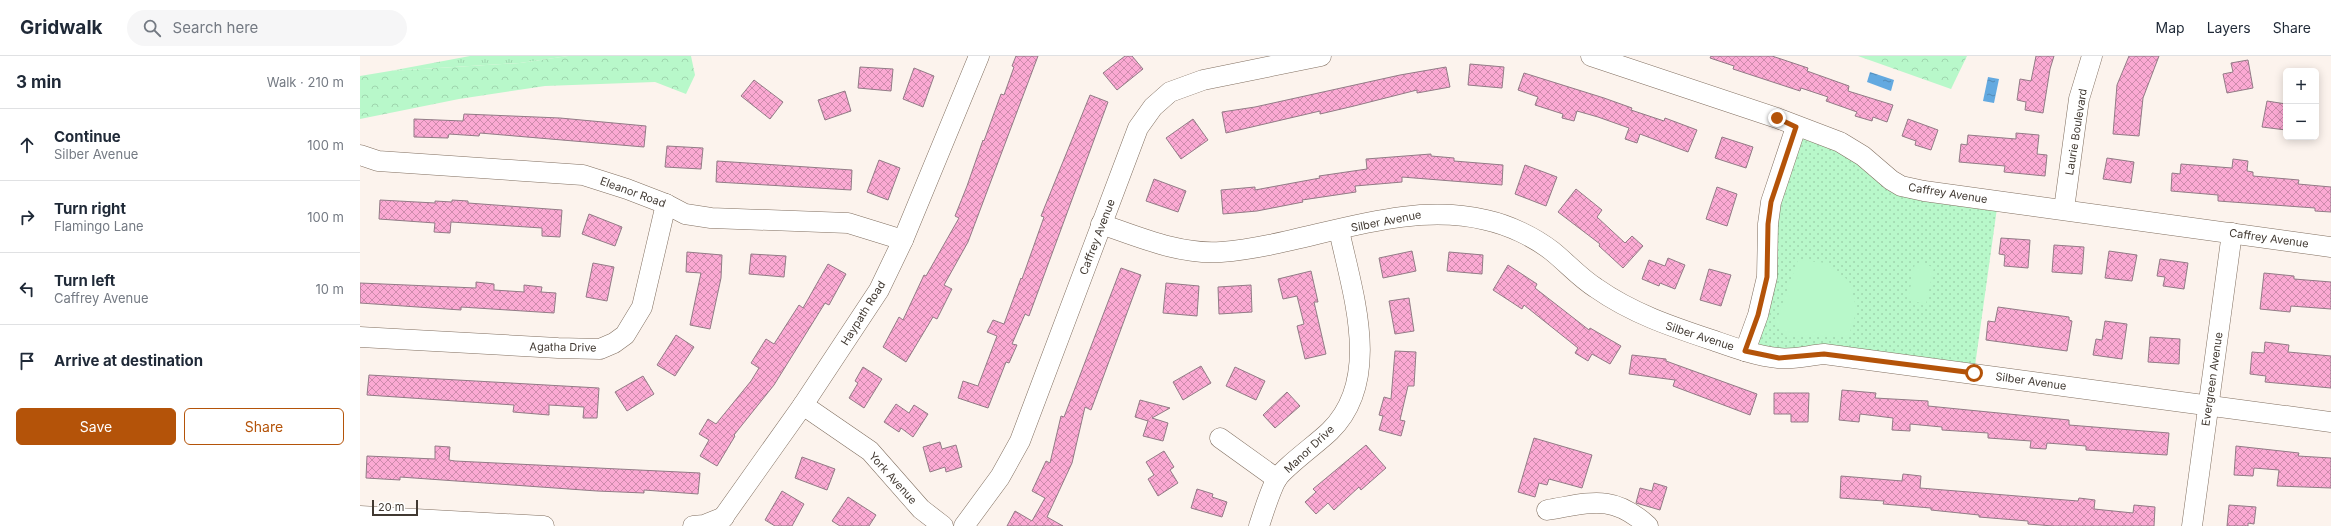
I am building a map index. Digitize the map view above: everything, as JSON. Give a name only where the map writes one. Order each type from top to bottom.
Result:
[{"type":"street","name":"Haypath Road","points":[[720,521],[803,405],[879,290],[903,240],[978,56]]},
{"type":"street","name":"Caffrey Avenue","points":[[964,526],[1000,477],[1020,440],[1138,128],[1153,106],[1170,92],[1203,80],[1321,56]]},
{"type":"street","name":"Caffrey Avenue","points":[[1591,56],[1777,118],[1796,127],[1840,142],[1901,186],[1924,191],[2331,246]]},
{"type":"street","name":"Laurie Boulevard","points":[[2064,209],[2079,99],[2092,56]]},
{"type":"street","points":[[1745,351],[1758,315],[1767,277],[1768,224],[1771,202],[1796,127]]},
{"type":"street","name":"Eleanor Road","points":[[360,155],[378,162],[583,175],[666,204],[685,214],[711,218],[848,223],[903,240]]},
{"type":"street","name":"Agatha Drive","points":[[360,337],[558,348],[600,348],[614,343],[625,335],[642,307],[666,204]]},
{"type":"street","name":"Silber Avenue","points":[[1101,224],[1167,246],[1194,251],[1220,252],[1262,246],[1422,213],[1461,214],[1510,227],[1550,250],[1594,287],[1629,309],[1658,322],[1745,351],[1779,358],[1824,354],[2331,422]]},
{"type":"street","name":"Manor Drive","points":[[1259,526],[1277,479],[1332,430],[1348,404],[1358,378],[1361,356],[1360,336],[1340,230]]},
{"type":"street","name":"Evergreen Avenue","points":[[2192,526],[2232,233]]},
{"type":"street","name":"York Avenue","points":[[803,405],[870,451],[888,469],[921,509],[943,526]]},
{"type":"street","points":[[1220,438],[1277,479]]},
{"type":"street","points":[[1547,510],[1596,502],[1609,502],[1628,510],[1648,526]]},
{"type":"street","points":[[360,516],[544,526]]},
{"type":"street","points":[[693,526],[720,521]]},
{"type":"green space","points":[[470,56],[568,56],[520,63],[390,71]]},
{"type":"green space","points":[[568,56],[691,56],[695,75],[686,94],[655,82],[545,86],[459,99],[360,119],[360,76],[390,71],[520,63]]},
{"type":"green space","points":[[1858,56],[1967,56],[1951,89]]},
{"type":"green space","points":[[1796,127],[1891,180],[1998,201],[1974,373],[1745,351],[1768,224]]},
{"type":"green space","points":[[1798,260],[1826,263],[1849,281],[1857,310],[1849,335],[1784,335],[1775,325]]},
{"type":"green space","points":[[1915,263],[1934,267],[1926,304],[1908,300]]},
{"type":"water","points":[[1870,72],[1894,80],[1891,91],[1867,82]]},
{"type":"water","points":[[1988,77],[1999,79],[1994,103],[1983,101]]},
{"type":"building","points":[[1016,56],[1038,56],[968,242],[944,285],[952,289],[937,319],[933,317],[906,362],[883,347],[899,317],[903,320],[924,275],[926,276],[959,218],[955,216],[1001,94],[1004,95],[1014,67],[1012,66]]},
{"type":"building","points":[[1125,56],[1132,56],[1143,69],[1117,90],[1103,73]]},
{"type":"building","points":[[1711,56],[1772,56],[1808,68],[1807,71],[1849,86],[1848,91],[1893,105],[1887,122],[1873,117],[1872,121],[1855,116],[1857,112],[1826,101],[1828,97],[1801,88],[1800,91],[1733,69],[1734,66],[1710,58]]},
{"type":"building","points":[[2036,56],[2054,56],[2050,69],[2043,113],[2025,110],[2026,102],[2017,100],[2020,79],[2031,81]]},
{"type":"building","points":[[2129,56],[2159,56],[2143,98],[2139,136],[2113,134],[2117,85]]},
{"type":"building","points":[[2248,60],[2253,88],[2227,93],[2223,74],[2233,72],[2231,63]]},
{"type":"building","points":[[1470,64],[1504,67],[1502,88],[1468,85]]},
{"type":"building","points":[[860,67],[893,69],[891,91],[858,88]]},
{"type":"building","points":[[1446,67],[1450,87],[1417,93],[1417,90],[1320,114],[1320,111],[1226,133],[1222,112],[1255,107],[1400,75]]},
{"type":"building","points":[[914,68],[934,76],[923,107],[903,99]]},
{"type":"building","points":[[1524,73],[1604,98],[1632,108],[1631,110],[1664,121],[1665,118],[1697,130],[1688,152],[1640,134],[1637,143],[1625,139],[1629,128],[1577,111],[1574,121],[1562,118],[1563,114],[1535,105],[1538,97],[1518,90]]},
{"type":"building","points":[[754,80],[783,102],[770,119],[741,96]]},
{"type":"building","points":[[845,91],[851,111],[825,120],[818,100]]},
{"type":"building","points":[[1090,95],[1108,102],[1029,316],[1025,314],[1012,344],[1017,345],[1009,363],[1006,362],[988,408],[958,398],[963,381],[978,386],[997,336],[987,332],[993,320],[1004,324],[1044,217],[1041,216]]},
{"type":"building","points":[[2267,101],[2283,104],[2283,130],[2262,127]]},
{"type":"building","points":[[464,114],[560,118],[646,126],[644,147],[480,133],[479,136],[449,134],[448,138],[414,137],[414,119],[463,121]]},
{"type":"building","points":[[1193,119],[1208,140],[1181,159],[1166,138]]},
{"type":"building","points":[[1908,119],[1938,130],[1931,150],[1915,145],[1916,141],[1902,136]]},
{"type":"building","points":[[2016,133],[2039,135],[2037,154],[2047,155],[2045,176],[2004,172],[2005,166],[1959,162],[1961,144],[1967,145],[1968,135],[2016,139]]},
{"type":"building","points":[[1722,137],[1753,147],[1746,168],[1715,158]]},
{"type":"building","points":[[667,146],[703,148],[701,169],[665,167]]},
{"type":"building","points":[[1431,154],[1431,156],[1454,158],[1454,161],[1503,165],[1502,185],[1402,177],[1402,182],[1355,186],[1356,192],[1302,200],[1303,202],[1257,211],[1223,214],[1221,190],[1255,187],[1255,190],[1320,178],[1319,176],[1367,169],[1366,159]]},
{"type":"building","points":[[2107,158],[2134,162],[2131,183],[2103,179]]},
{"type":"building","points":[[2233,159],[2248,161],[2247,171],[2253,172],[2253,176],[2299,180],[2298,184],[2331,187],[2331,212],[2315,211],[2315,208],[2218,201],[2218,195],[2171,191],[2172,173],[2180,174],[2181,164],[2232,168]]},
{"type":"building","points":[[879,160],[900,168],[888,200],[867,192]]},
{"type":"building","points":[[717,161],[852,170],[851,190],[716,182]]},
{"type":"building","points":[[1525,165],[1557,177],[1546,206],[1515,194]]},
{"type":"building","points":[[1154,179],[1186,191],[1178,212],[1146,201]]},
{"type":"building","points":[[1717,187],[1737,194],[1727,226],[1706,219]]},
{"type":"building","points":[[1576,189],[1602,210],[1597,217],[1625,243],[1632,236],[1643,246],[1623,268],[1599,246],[1600,244],[1558,212]]},
{"type":"building","points":[[380,200],[435,203],[435,201],[452,202],[452,200],[468,201],[468,203],[562,210],[560,237],[542,236],[542,228],[451,222],[450,233],[434,232],[435,223],[379,219]]},
{"type":"building","points":[[589,214],[622,227],[615,246],[582,234]]},
{"type":"building","points":[[2001,238],[2030,240],[2028,268],[2004,266],[2005,255],[1999,254]]},
{"type":"building","points":[[2054,245],[2084,247],[2082,274],[2052,272]]},
{"type":"building","points":[[1412,251],[1416,271],[1383,278],[1379,258]]},
{"type":"building","points":[[2109,251],[2137,255],[2132,281],[2105,278]]},
{"type":"building","points":[[687,252],[722,255],[721,278],[710,329],[690,325],[701,273],[686,272]]},
{"type":"building","points":[[1449,252],[1483,255],[1482,274],[1447,271]]},
{"type":"building","points":[[751,254],[786,256],[784,277],[749,274]]},
{"type":"building","points":[[1668,258],[1685,265],[1675,289],[1660,283],[1659,286],[1642,279],[1649,260],[1665,266]]},
{"type":"building","points":[[2160,259],[2188,263],[2184,289],[2163,286],[2165,277],[2157,276]]},
{"type":"building","points":[[593,263],[614,267],[607,301],[586,297]]},
{"type":"building","points":[[828,264],[846,274],[829,305],[825,303],[774,385],[734,435],[735,436],[717,466],[700,456],[709,440],[699,434],[708,419],[716,424],[751,381],[759,368],[751,363],[766,339],[774,344],[799,305],[803,308]]},
{"type":"building","points":[[1508,265],[1537,284],[1535,288],[1589,330],[1590,328],[1621,346],[1610,364],[1592,354],[1588,361],[1575,353],[1578,348],[1524,305],[1522,309],[1493,290]]},
{"type":"building","points":[[1121,268],[1141,275],[1091,410],[1085,407],[1072,463],[1047,517],[1063,526],[1007,526],[1015,511],[1032,521],[1045,498],[1032,491],[1046,461],[1050,463],[1061,416],[1064,417]]},
{"type":"building","points":[[1709,269],[1731,275],[1721,306],[1700,300]]},
{"type":"building","points":[[1311,271],[1318,302],[1314,302],[1326,354],[1305,359],[1297,326],[1304,324],[1297,296],[1283,299],[1278,279]]},
{"type":"building","points":[[2264,273],[2294,276],[2294,279],[2331,282],[2331,309],[2291,306],[2290,312],[2260,309]]},
{"type":"building","points":[[476,282],[494,284],[494,290],[524,292],[524,285],[542,287],[541,292],[556,293],[554,313],[461,307],[461,310],[360,303],[360,283],[476,288]]},
{"type":"building","points":[[1166,283],[1199,286],[1197,316],[1163,313]]},
{"type":"building","points":[[1251,285],[1252,312],[1219,314],[1218,287]]},
{"type":"building","points":[[1409,298],[1414,331],[1395,334],[1389,301]]},
{"type":"building","points":[[1998,307],[2069,317],[2069,320],[2072,321],[2067,351],[1986,340],[1988,321],[1995,322]]},
{"type":"building","points":[[2105,321],[2127,324],[2122,359],[2093,355],[2096,339],[2102,340]]},
{"type":"building","points":[[676,335],[694,347],[675,376],[657,365]]},
{"type":"building","points":[[2150,337],[2180,339],[2179,364],[2148,362]]},
{"type":"building","points":[[2265,342],[2289,345],[2288,352],[2331,356],[2331,388],[2265,382],[2266,376],[2250,374],[2252,352],[2264,353]]},
{"type":"building","points":[[1395,351],[1416,352],[1414,386],[1408,386],[1400,420],[1405,421],[1401,436],[1379,430],[1383,416],[1379,415],[1384,397],[1391,399]]},
{"type":"building","points":[[1632,355],[1666,359],[1666,361],[1757,394],[1750,415],[1673,386],[1675,380],[1629,374]]},
{"type":"building","points":[[1201,366],[1211,383],[1183,400],[1173,382]]},
{"type":"building","points":[[863,367],[882,379],[864,408],[849,398],[858,383],[855,381]]},
{"type":"building","points":[[1235,367],[1265,381],[1256,400],[1226,386]]},
{"type":"building","points":[[369,375],[599,388],[597,418],[583,418],[584,407],[549,405],[549,415],[513,412],[514,405],[367,395]]},
{"type":"building","points":[[643,376],[654,394],[627,411],[615,392]]},
{"type":"building","points":[[1842,390],[1876,393],[1875,398],[1928,401],[1928,406],[2069,420],[2069,425],[2169,433],[2167,455],[2086,450],[2086,446],[2047,443],[2046,449],[2030,448],[2031,441],[1988,438],[1988,433],[1942,430],[1942,427],[1910,424],[1910,431],[1892,430],[1893,418],[1860,414],[1859,422],[1839,420]]},
{"type":"building","points":[[1287,392],[1300,406],[1275,428],[1263,415]]},
{"type":"building","points":[[1774,393],[1809,393],[1808,422],[1791,422],[1791,414],[1774,414]]},
{"type":"building","points":[[1140,400],[1170,408],[1152,418],[1168,423],[1163,441],[1143,436],[1148,421],[1135,417]]},
{"type":"building","points":[[896,404],[909,413],[914,405],[928,414],[913,437],[901,428],[899,432],[884,422]]},
{"type":"building","points":[[1534,438],[1592,455],[1582,488],[1549,479],[1547,485],[1539,483],[1535,497],[1518,492]]},
{"type":"building","points":[[940,442],[942,449],[956,445],[962,467],[946,472],[945,467],[930,472],[923,447]]},
{"type":"building","points":[[1366,445],[1386,468],[1361,490],[1359,487],[1334,510],[1328,503],[1316,514],[1305,502],[1316,492],[1313,489]]},
{"type":"building","points":[[435,446],[450,447],[449,460],[455,461],[700,473],[698,494],[644,490],[644,493],[597,491],[400,477],[400,480],[366,478],[367,456],[435,459]]},
{"type":"building","points":[[2236,446],[2299,453],[2298,456],[2331,458],[2331,488],[2277,486],[2279,470],[2254,468],[2253,476],[2234,475]]},
{"type":"building","points":[[1164,451],[1174,467],[1170,470],[1178,483],[1158,496],[1148,479],[1154,475],[1146,462]]},
{"type":"building","points":[[802,457],[835,469],[827,490],[795,478]]},
{"type":"building","points":[[1903,474],[1921,476],[1920,488],[2078,501],[2079,498],[2095,500],[2094,509],[2133,513],[2134,505],[2155,507],[2154,526],[2053,526],[2028,524],[2028,521],[1979,517],[1979,515],[1931,510],[1931,508],[1883,504],[1884,501],[1840,498],[1841,476],[1902,481]]},
{"type":"building","points":[[1654,483],[1667,487],[1660,510],[1636,503],[1640,488],[1652,491]]},
{"type":"building","points":[[1197,489],[1213,494],[1212,497],[1227,502],[1222,517],[1191,508]]},
{"type":"building","points":[[782,491],[804,504],[792,526],[775,526],[765,520]]},
{"type":"building","points":[[848,497],[876,515],[869,526],[840,526],[832,521]]},
{"type":"building","points":[[2229,505],[2256,507],[2254,524],[2248,523],[2248,526],[2227,526]]},
{"type":"route","points":[[1777,118],[1796,127],[1771,202],[1768,224],[1767,277],[1758,315],[1745,351],[1779,358],[1824,354],[1974,373]]}]
